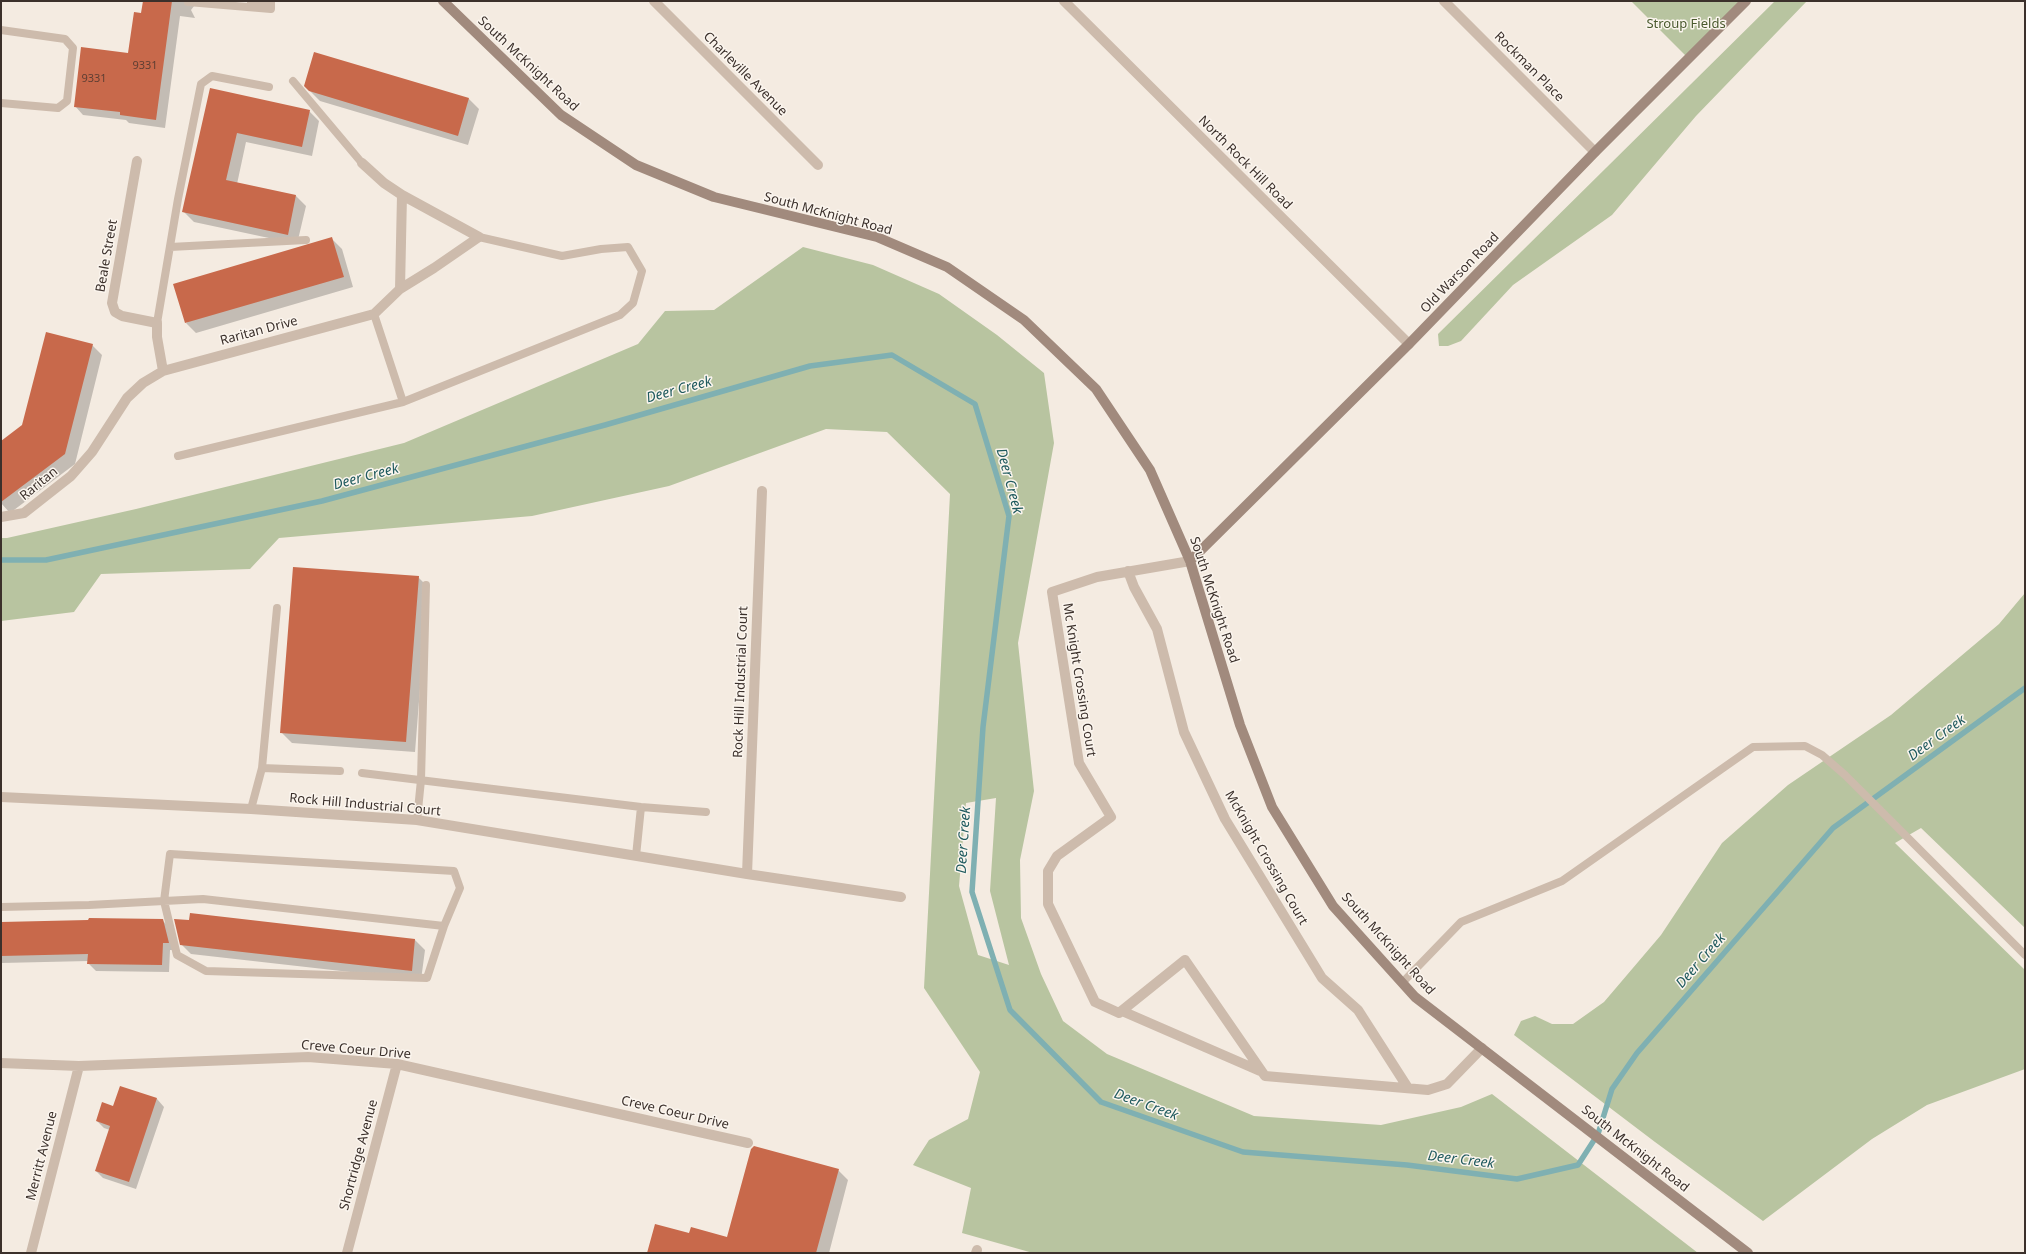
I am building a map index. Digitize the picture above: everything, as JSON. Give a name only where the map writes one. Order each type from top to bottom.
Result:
[{"type":"main road","name":"South McKnight Road","points":[[443,1],[561,115],[636,165],[714,197],[877,237],[947,267],[1024,320],[1096,389],[1150,470],[1190,561],[1240,725],[1272,807],[1333,906],[1415,997],[1542,1093],[1748,1253]]},
{"type":"main road","name":"Old Warson Road","points":[[1190,561],[1408,344],[1595,152],[1746,1]]},
{"type":"street","name":"Charleville Avenue","points":[[654,1],[818,165]]},
{"type":"street","name":"North Rock Hill Road","points":[[1064,1],[1408,344]]},
{"type":"street","name":"Rockman Place","points":[[1444,1],[1595,152]]},
{"type":"street","name":"Beale Street","points":[[137,160],[112,303],[115,312],[122,316],[157,323]]},
{"type":"street","points":[[362,163],[384,183],[402,195],[479,237]]},
{"type":"street","points":[[400,289],[402,195]]},
{"type":"street","name":"Raritan Drive","points":[[71,476],[92,452],[127,398],[143,383],[163,370],[374,314],[400,289],[479,237]]},
{"type":"street","points":[[157,323],[157,337],[163,370]]},
{"type":"street","name":"Raritan","points":[[1,517],[24,513],[71,476]]},
{"type":"street","name":"Rock Hill Industrial Court","points":[[747,874],[762,491]]},
{"type":"street","name":"Mc Knight Crossing Court","points":[[1190,561],[1097,577],[1052,592],[1079,763],[1111,817],[1057,856],[1048,871],[1048,904],[1095,1002],[1119,1013],[1122,1011],[1262,1072],[1265,1076],[1428,1090],[1447,1084],[1482,1048]]},
{"type":"street","name":"McKnight Crossing Court","points":[[1128,571],[1134,587],[1157,629],[1184,732],[1225,818],[1322,978],[1358,1010],[1408,1088]]},
{"type":"street","name":"Rock Hill Industrial Court","points":[[1,797],[251,809],[417,820],[747,874],[902,897]]},
{"type":"street","points":[[1122,1011],[1185,960],[1262,1072]]},
{"type":"street","name":"Creve Coeur Drive","points":[[1,1063],[79,1066],[308,1058],[397,1064],[748,1142]]},
{"type":"street","name":"Shortridge Avenue","points":[[347,1253],[397,1064]]},
{"type":"street","name":"Merritt Avenue","points":[[31,1253],[79,1066]]},
{"type":"lane","points":[[226,5],[235,1],[264,3],[264,1]]},
{"type":"lane","points":[[188,2],[271,9],[271,1]]},
{"type":"lane","points":[[1,30],[65,39],[74,48],[67,101],[58,108],[1,103]]},
{"type":"lane","points":[[157,323],[201,84],[212,76],[269,87]]},
{"type":"lane","points":[[294,81],[362,163]]},
{"type":"lane","points":[[178,456],[403,402],[620,315],[633,303],[642,271],[628,247],[601,249],[562,256],[479,237]]},
{"type":"lane","points":[[170,247],[306,240]]},
{"type":"lane","points":[[374,314],[403,402]]},
{"type":"lane","points":[[417,820],[421,780],[426,585]]},
{"type":"lane","points":[[251,809],[262,768],[276,608]]},
{"type":"lane","points":[[1402,983],[1462,922],[1562,881],[1753,747],[1805,746],[1822,755],[2025,955]]},
{"type":"lane","points":[[262,768],[340,771]]},
{"type":"lane","points":[[362,773],[641,807],[706,812]]},
{"type":"lane","points":[[636,856],[641,807]]},
{"type":"lane","points":[[170,854],[454,871],[460,888],[444,926],[427,978],[206,971],[177,955],[164,901],[170,854]]},
{"type":"lane","points":[[1,907],[89,905],[204,899],[444,926]]},
{"type":"green space","name":"Stroup Fields","points":[[1631,1],[1741,1],[1686,56]]},
{"type":"green space","points":[[1775,1],[1807,1],[1696,116],[1612,215],[1513,285],[1461,341],[1448,346],[1439,346],[1438,334]]},
{"type":"green space","points":[[803,247],[873,265],[939,294],[997,335],[1044,373],[1054,443],[1018,643],[1034,791],[1020,860],[1021,918],[1041,974],[1063,1021],[1107,1054],[1254,1116],[1381,1125],[1461,1107],[1492,1094],[1698,1253],[1033,1253],[962,1233],[971,1188],[913,1165],[929,1140],[968,1119],[980,1072],[924,988],[950,494],[887,432],[826,429],[669,486],[532,516],[279,538],[250,569],[101,574],[74,612],[1,621],[1,538],[7,538],[136,509],[404,443],[638,344],[665,311],[714,310]],"holes":[[[996,798],[990,891],[1009,965],[978,955],[959,886],[966,803]]]},
{"type":"green space","points":[[2025,593],[2025,928],[1921,828],[1895,843],[2025,970],[2025,1069],[1927,1105],[1872,1139],[1763,1221],[1655,1142],[1514,1035],[1521,1021],[1535,1016],[1552,1024],[1573,1024],[1604,1002],[1661,935],[1722,843],[1788,785],[1891,715],[1999,624]]},
{"type":"building","points":[[143,1],[172,1],[156,120],[120,115],[120,112],[74,107],[81,47],[128,53],[134,12],[141,13]]},
{"type":"building","points":[[314,52],[469,98],[458,136],[309,91],[304,86]]},
{"type":"building","points":[[210,88],[310,110],[302,147],[237,133],[226,180],[296,195],[288,235],[182,212]]},
{"type":"building","points":[[332,237],[344,277],[185,323],[173,284]]},
{"type":"building","points":[[46,332],[93,344],[65,454],[1,502],[1,441],[22,425]]},
{"type":"building","points":[[293,567],[419,576],[406,742],[280,733]]},
{"type":"building","points":[[190,913],[415,939],[412,971],[180,945],[174,919],[189,920]]},
{"type":"building","points":[[89,918],[163,919],[169,943],[163,943],[162,965],[87,964],[88,954],[1,956],[1,922],[88,920]]},
{"type":"building","points":[[120,1086],[157,1098],[129,1182],[95,1171],[110,1126],[96,1121],[102,1102],[113,1106]]},
{"type":"building","points":[[754,1146],[839,1169],[816,1253],[647,1253],[655,1224],[689,1233],[691,1227],[727,1237],[751,1149]]},
{"type":"waterway","name":"Deer Creek","points":[[1,560],[46,560],[322,501],[605,425],[810,366],[892,355],[975,404],[1009,516],[983,727],[972,892],[1010,1010],[1101,1102],[1243,1152],[1407,1165],[1517,1179],[1578,1165],[1598,1134],[1612,1089],[1637,1053],[1833,828],[2025,688]]}]
